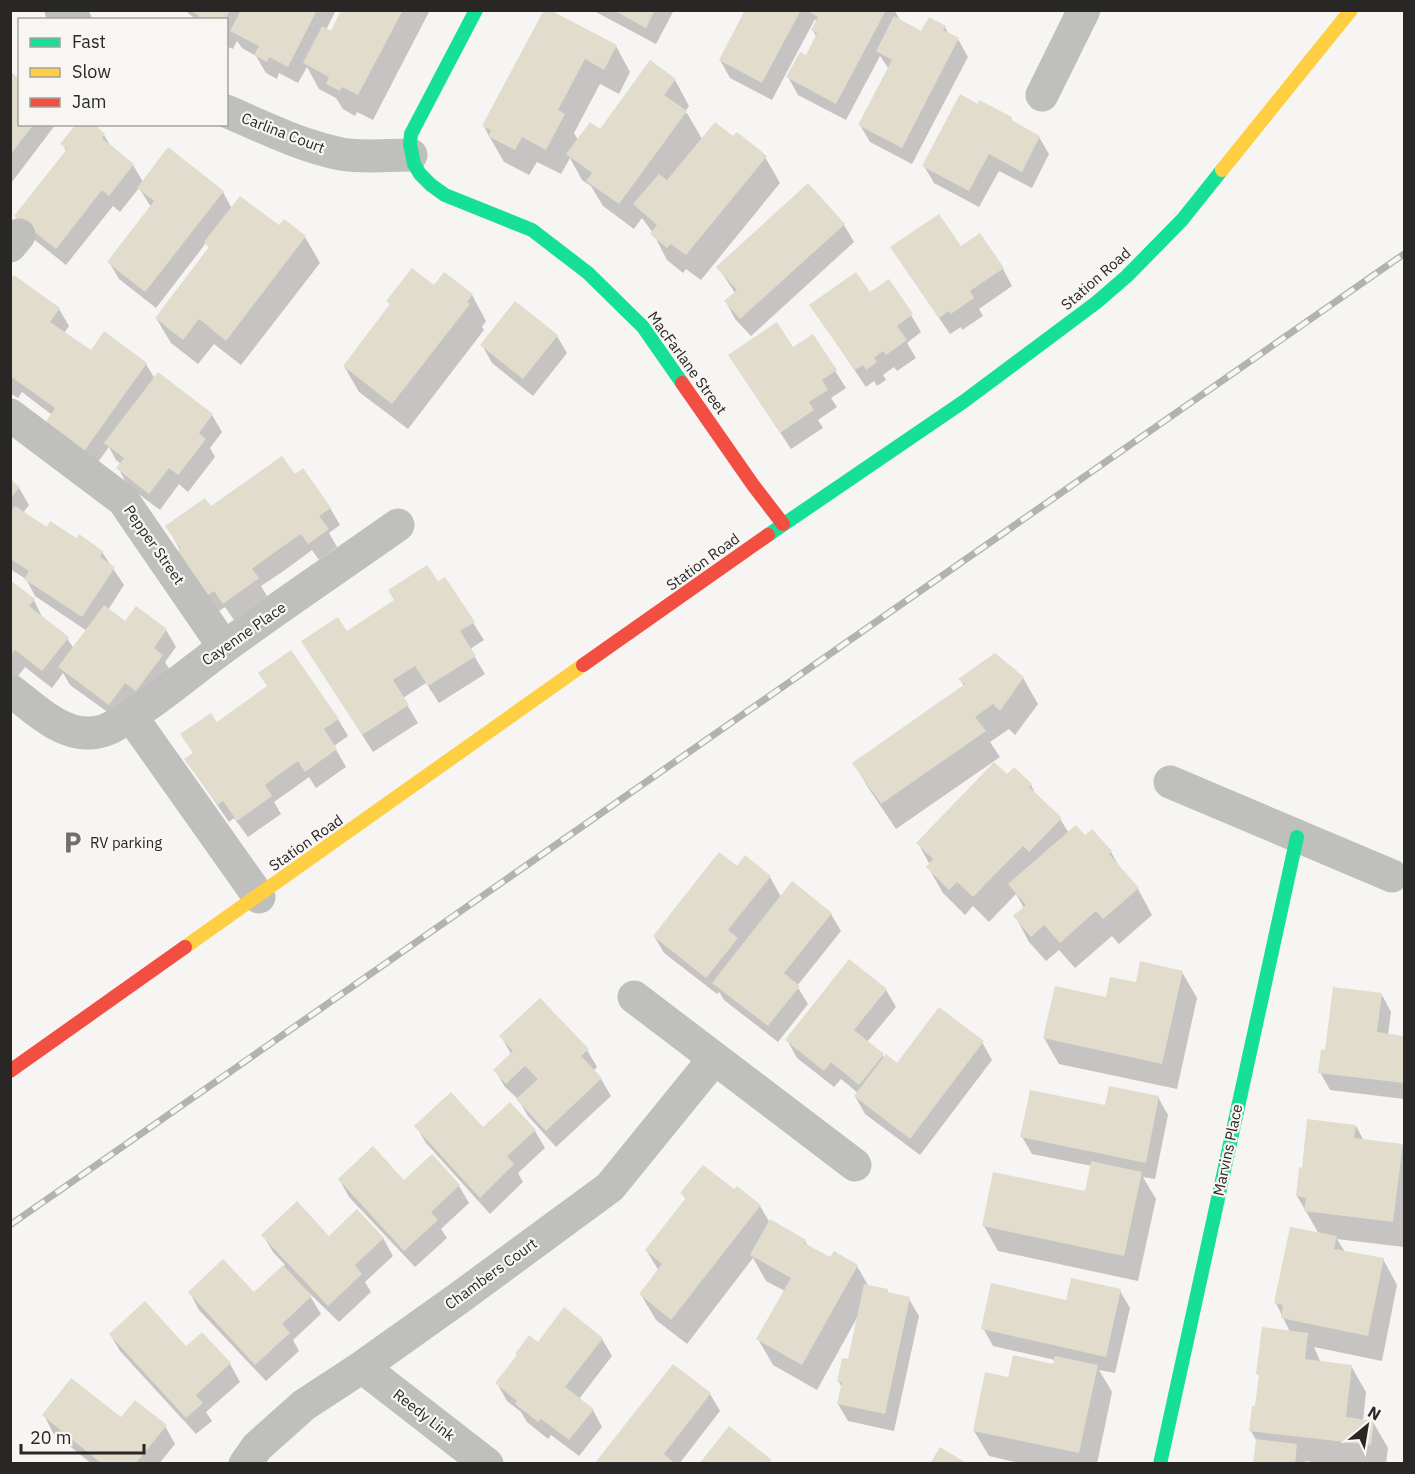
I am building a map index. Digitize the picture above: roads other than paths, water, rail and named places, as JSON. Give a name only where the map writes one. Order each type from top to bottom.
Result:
[{"type":"street","points":[[411,155],[411,134],[476,10]]},
{"type":"street","name":"Station Road","points":[[10,1071],[783,524],[963,402],[1069,324],[1127,276],[1182,220],[1351,10]]},
{"type":"street","points":[[1042,95],[1077,13]]},
{"type":"street","name":"Carlina Court","points":[[228,112],[299,142],[340,154],[411,155]]},
{"type":"street","name":"MacFarlane Street","points":[[411,155],[420,174],[431,185],[446,195],[532,230],[588,273],[643,327],[753,485],[783,524]]},
{"type":"street","name":"Pepper Street","points":[[10,414],[123,500],[224,647]]},
{"type":"street","name":"Cayenne Place","points":[[10,690],[60,725],[74,731],[85,733],[105,730],[131,716],[224,647],[398,525]]},
{"type":"street","points":[[131,716],[259,897]]},
{"type":"street","points":[[1170,783],[1392,876]]},
{"type":"street","name":"Marvins Place","points":[[1160,1464],[1297,837]]},
{"type":"street","points":[[634,997],[855,1165]]},
{"type":"street","name":"Chambers Court","points":[[245,1464],[257,1448],[304,1405],[362,1367],[610,1187],[714,1059]]},
{"type":"street","name":"Reedy Link","points":[[362,1367],[487,1464]]},
{"type":"railway","points":[[10,1225],[1404,254]]},
{"type":"place","name":"RV parking","points":[[72,843]]}]
